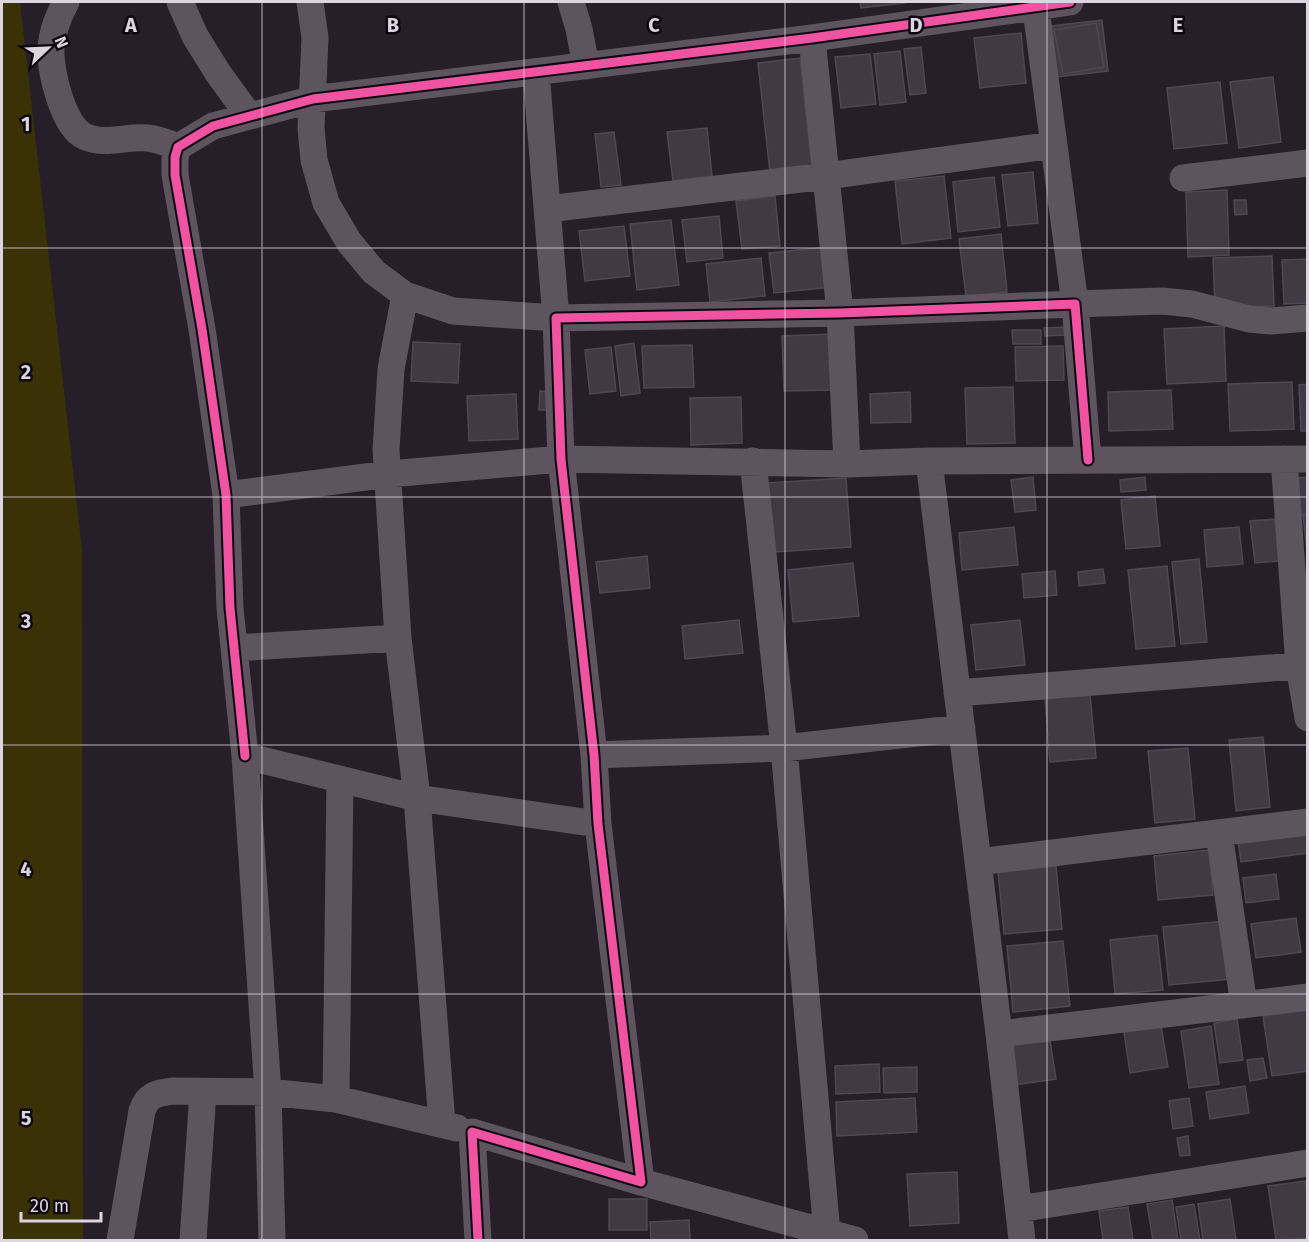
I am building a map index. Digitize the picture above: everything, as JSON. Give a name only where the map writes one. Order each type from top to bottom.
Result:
[{"type":"street","points":[[66,2],[55,23],[51,50],[53,75],[68,120],[85,137],[101,140],[147,138],[178,147]]},
{"type":"street","points":[[180,2],[195,36],[249,116]]},
{"type":"street","points":[[310,2],[315,38],[311,128],[318,180],[326,203],[349,242],[374,272],[405,295],[453,310],[556,318],[840,313],[1162,301],[1192,304],[1249,319],[1271,321],[1308,318]]},
{"type":"street","points":[[571,2],[586,66]]},
{"type":"street","points":[[272,1240],[268,1092],[245,756],[230,608],[226,495],[202,328],[175,175],[175,157],[178,147],[213,126],[314,99],[812,38],[1036,4],[1070,2]]},
{"type":"street","points":[[1036,4],[1075,304],[1088,460]]},
{"type":"street","points":[[812,38],[840,313],[847,464]]},
{"type":"street","points":[[536,72],[556,318],[561,459],[594,755],[598,824],[641,1182]]},
{"type":"street","points":[[547,209],[826,176],[1054,145]]},
{"type":"street","points":[[1184,178],[1308,163]]},
{"type":"street","points":[[405,295],[391,369],[386,450],[398,638],[417,798],[442,1124]]},
{"type":"street","points":[[226,495],[389,474],[561,459],[847,464],[929,461],[1296,459],[1303,665],[1308,718]]},
{"type":"street","points":[[753,461],[784,748],[827,1233]]},
{"type":"street","points":[[929,461],[1022,1240]]},
{"type":"street","points":[[234,648],[398,638]]},
{"type":"street","points":[[957,693],[1303,665]]},
{"type":"street","points":[[594,755],[784,748],[962,728]]},
{"type":"street","points":[[245,756],[417,798],[598,824]]},
{"type":"street","points":[[336,1099],[340,779]]},
{"type":"street","points":[[978,862],[1308,822]]},
{"type":"street","points":[[1219,833],[1244,1005]]},
{"type":"street","points":[[999,1034],[1308,997]]},
{"type":"street","points":[[120,1240],[145,1102],[150,1096],[159,1092],[268,1092],[336,1099],[442,1124],[641,1182],[855,1240]]},
{"type":"street","points":[[193,1240],[203,1092]]},
{"type":"street","points":[[472,1132],[478,1240]]},
{"type":"street","points":[[1019,1209],[1308,1163]]},
{"type":"shaded area","points":[[2,2],[20,2],[82,550],[83,1240],[2,1240]]},
{"type":"building","points":[[860,2],[904,2],[905,3],[861,8]]},
{"type":"building","points":[[1102,20],[1108,71],[1057,77],[1051,26]]},
{"type":"building","points":[[1096,23],[1104,67],[1063,74],[1054,30]]},
{"type":"building","points":[[1021,33],[1026,83],[980,88],[974,38]]},
{"type":"building","points":[[921,47],[926,93],[910,95],[904,49]]},
{"type":"building","points":[[900,51],[906,102],[880,105],[874,54]]},
{"type":"building","points":[[870,54],[876,104],[841,108],[835,57]]},
{"type":"building","points":[[800,58],[812,168],[770,173],[758,63]]},
{"type":"building","points":[[1273,77],[1281,142],[1239,148],[1230,82]]},
{"type":"building","points":[[1220,82],[1227,143],[1174,149],[1167,88]]},
{"type":"building","points":[[707,128],[712,176],[673,181],[667,132]]},
{"type":"building","points":[[614,132],[621,185],[601,187],[595,134]]},
{"type":"building","points":[[1033,172],[1038,223],[1008,226],[1002,175]]},
{"type":"building","points":[[944,176],[951,238],[902,244],[895,181]]},
{"type":"building","points":[[994,177],[1000,227],[958,232],[953,182]]},
{"type":"building","points":[[1227,190],[1229,255],[1188,257],[1186,192]]},
{"type":"building","points":[[775,196],[780,246],[742,249],[736,201]]},
{"type":"building","points":[[1234,200],[1246,200],[1247,214],[1235,215]]},
{"type":"building","points":[[719,216],[723,258],[687,262],[682,220]]},
{"type":"building","points":[[671,220],[679,285],[637,290],[630,224]]},
{"type":"building","points":[[624,226],[630,276],[585,281],[579,231]]},
{"type":"building","points":[[1001,234],[1007,292],[966,296],[959,239]]},
{"type":"building","points":[[827,247],[832,287],[774,293],[769,253]]},
{"type":"building","points":[[1272,256],[1274,306],[1215,308],[1213,258]]},
{"type":"building","points":[[761,258],[765,296],[710,302],[706,264]]},
{"type":"building","points":[[1308,259],[1308,303],[1284,304],[1282,260]]},
{"type":"building","points":[[1224,326],[1226,381],[1167,384],[1164,329]]},
{"type":"building","points":[[1065,327],[1065,335],[1045,336],[1044,328]]},
{"type":"building","points":[[1012,330],[1041,330],[1041,344],[1013,344]]},
{"type":"building","points":[[833,334],[835,390],[784,391],[782,336]]},
{"type":"building","points":[[413,342],[460,344],[458,383],[411,381]]},
{"type":"building","points":[[634,343],[640,393],[621,396],[615,346]]},
{"type":"building","points":[[692,345],[694,387],[644,388],[642,346]]},
{"type":"building","points":[[1063,346],[1064,380],[1016,381],[1015,347]]},
{"type":"building","points":[[611,347],[616,391],[590,394],[585,350]]},
{"type":"building","points":[[1292,382],[1294,429],[1230,431],[1228,384]]},
{"type":"building","points":[[1308,384],[1308,431],[1301,431],[1299,385]]},
{"type":"building","points":[[1013,387],[1015,443],[967,444],[965,388]]},
{"type":"building","points":[[1171,390],[1173,429],[1109,431],[1108,392]]},
{"type":"building","points":[[540,391],[555,392],[554,410],[539,410]]},
{"type":"building","points":[[910,392],[911,422],[871,423],[870,394]]},
{"type":"building","points":[[516,394],[518,439],[469,441],[467,396]]},
{"type":"building","points":[[741,397],[742,443],[691,445],[690,398]]},
{"type":"building","points":[[1033,477],[1036,510],[1015,512],[1011,480]]},
{"type":"building","points":[[1145,477],[1146,490],[1121,492],[1120,480]]},
{"type":"building","points":[[1308,477],[1308,514],[1297,515],[1294,478]]},
{"type":"building","points":[[846,478],[851,547],[774,552],[768,483]]},
{"type":"building","points":[[1155,496],[1160,546],[1126,549],[1121,500]]},
{"type":"building","points":[[1303,516],[1308,516],[1308,551],[1307,551]]},
{"type":"building","points":[[1275,519],[1279,561],[1255,563],[1250,521]]},
{"type":"building","points":[[1014,527],[1018,565],[962,570],[959,533]]},
{"type":"building","points":[[1239,527],[1243,564],[1207,567],[1204,530]]},
{"type":"building","points":[[647,556],[650,588],[600,593],[596,562]]},
{"type":"building","points":[[1199,559],[1207,642],[1181,644],[1172,562]]},
{"type":"building","points":[[853,563],[859,616],[793,622],[788,570]]},
{"type":"building","points":[[1167,566],[1175,646],[1136,649],[1128,570]]},
{"type":"building","points":[[1103,569],[1105,583],[1079,586],[1078,572]]},
{"type":"building","points":[[1055,571],[1057,595],[1024,598],[1022,574]]},
{"type":"building","points":[[739,620],[743,653],[685,659],[682,626]]},
{"type":"building","points":[[1020,620],[1025,665],[976,670],[971,625]]},
{"type":"building","points":[[1090,694],[1096,758],[1050,762],[1045,698]]},
{"type":"building","points":[[1263,737],[1270,807],[1236,811],[1229,740]]},
{"type":"building","points":[[1188,748],[1195,819],[1155,823],[1148,751]]},
{"type":"building","points":[[1308,832],[1308,853],[1241,862],[1238,841]]},
{"type":"building","points":[[1209,850],[1213,895],[1158,900],[1154,856]]},
{"type":"building","points":[[1056,866],[1062,929],[1004,934],[998,872]]},
{"type":"building","points":[[1276,874],[1279,899],[1246,903],[1243,878]]},
{"type":"building","points":[[1296,918],[1301,952],[1256,958],[1251,924]]},
{"type":"building","points":[[1226,921],[1231,979],[1169,985],[1163,927]]},
{"type":"building","points":[[1157,935],[1163,990],[1115,994],[1110,940]]},
{"type":"building","points":[[1063,941],[1070,1006],[1013,1012],[1007,946]]},
{"type":"building","points":[[1308,1010],[1308,1071],[1272,1076],[1263,1016]]},
{"type":"building","points":[[1237,1019],[1243,1060],[1220,1063],[1214,1023]]},
{"type":"building","points":[[1161,1026],[1168,1067],[1130,1073],[1124,1032]]},
{"type":"building","points":[[1211,1026],[1219,1084],[1189,1088],[1181,1031]]},
{"type":"building","points":[[1049,1034],[1056,1079],[1014,1085],[1008,1040]]},
{"type":"building","points":[[1263,1058],[1267,1078],[1250,1081],[1247,1060]]},
{"type":"building","points":[[879,1064],[880,1092],[836,1094],[835,1066]]},
{"type":"building","points":[[917,1067],[917,1092],[884,1093],[883,1068]]},
{"type":"building","points":[[1245,1086],[1249,1113],[1210,1119],[1206,1092]]},
{"type":"building","points":[[915,1098],[917,1132],[837,1136],[836,1102]]},
{"type":"building","points":[[1189,1098],[1193,1126],[1173,1129],[1169,1101]]},
{"type":"building","points":[[1188,1136],[1190,1155],[1180,1156],[1177,1138]]},
{"type":"building","points":[[957,1172],[959,1223],[910,1226],[907,1174]]},
{"type":"building","points":[[1305,1181],[1308,1199],[1308,1238],[1276,1240],[1268,1186]]},
{"type":"building","points":[[609,1199],[647,1199],[647,1230],[609,1230]]},
{"type":"building","points":[[1230,1199],[1236,1240],[1203,1240],[1198,1204]]},
{"type":"building","points":[[1172,1200],[1178,1240],[1153,1240],[1147,1204]]},
{"type":"building","points":[[1194,1204],[1200,1240],[1181,1240],[1176,1207]]},
{"type":"building","points":[[1128,1207],[1133,1240],[1103,1240],[1099,1211]]},
{"type":"building","points":[[689,1220],[690,1240],[651,1240],[650,1222]]},
{"type":"cycle path","points":[[245,756],[230,608],[226,495],[202,329],[175,175],[175,157],[178,147],[213,126],[313,99],[812,38],[1070,2]]},
{"type":"cycle path","points":[[478,1240],[472,1132],[641,1182],[598,824],[594,755],[561,459],[556,318],[840,313],[1075,304],[1088,460]]}]
